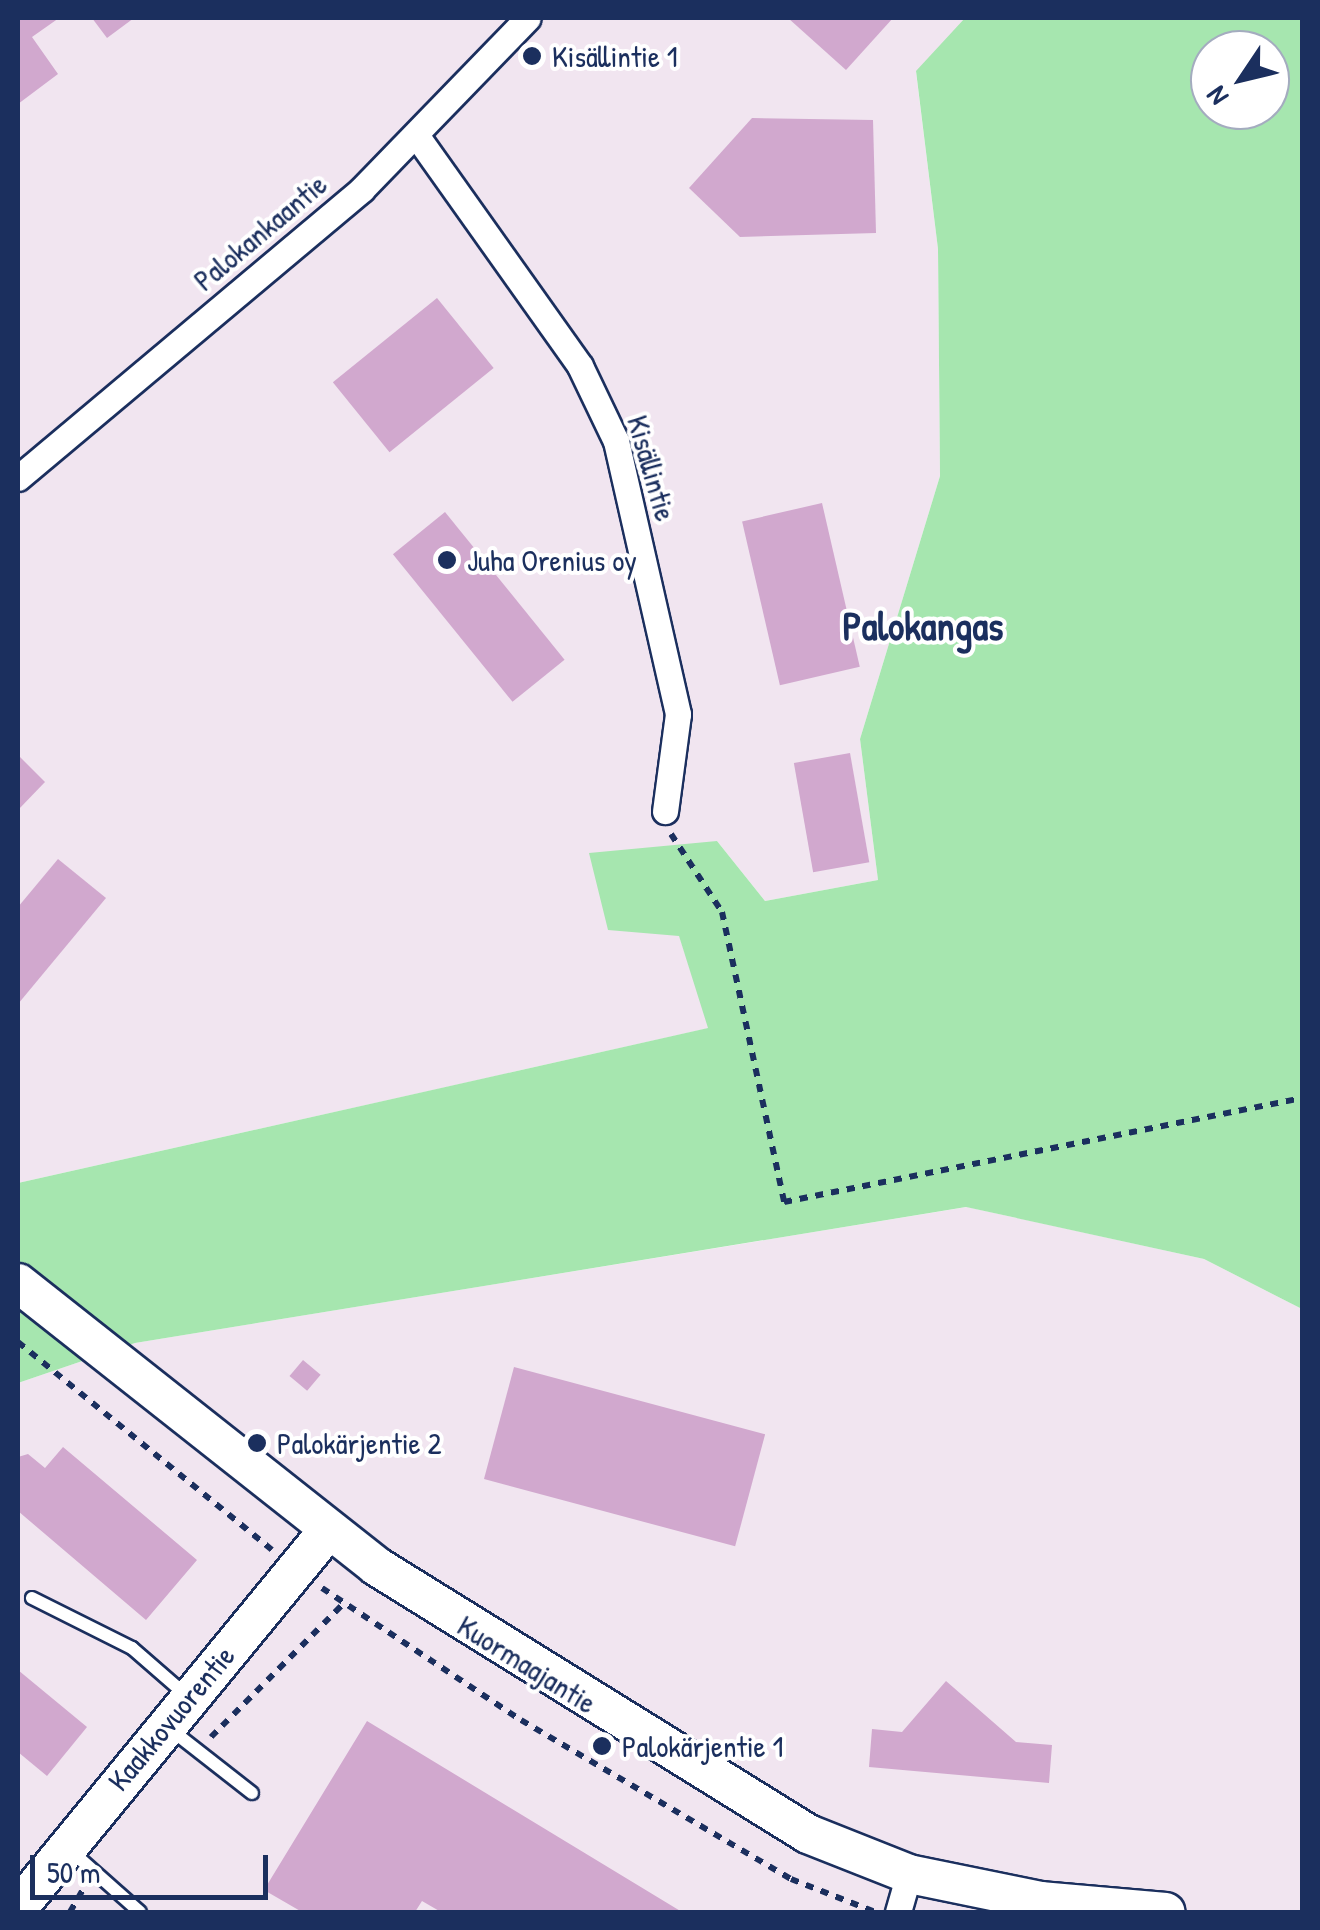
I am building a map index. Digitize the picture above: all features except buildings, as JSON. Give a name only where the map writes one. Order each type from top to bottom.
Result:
[{"type":"street","name":"Palokankaantie","points":[[18,478],[362,189],[528,18]]},
{"type":"street","name":"Kisällintie","points":[[416,135],[580,366],[616,441],[678,714],[665,812]]},
{"type":"street","name":"Kuormaajantie","points":[[18,1283],[328,1530],[683,1761],[808,1834],[909,1874],[1040,1901],[1166,1912]]},
{"type":"street","name":"Kaakkovuorentie","points":[[18,1908],[176,1710],[298,1571],[328,1530]]},
{"type":"street","points":[[898,1912],[909,1874]]},
{"type":"lane","points":[[32,1598],[132,1648],[176,1710],[194,1754],[252,1794]]},
{"type":"lane","points":[[65,1846],[140,1912]]},
{"type":"path","points":[[665,812],[664,824],[722,912],[784,1202],[1302,1098]]},
{"type":"path","points":[[18,1342],[298,1571],[521,1720],[791,1879],[877,1912]]},
{"type":"shaded area","points":[[18,18],[970,18],[916,72],[938,249],[940,476],[860,739],[878,880],[765,901],[717,841],[679,935],[709,1028],[18,1183]]},
{"type":"shaded area","points":[[967,1207],[1204,1259],[1302,1309],[1302,1912],[18,1912],[18,1383],[135,1343]]},
{"type":"green space","points":[[965,18],[1302,18],[1302,1309],[1204,1259],[966,1207],[135,1343],[18,1383],[18,1183],[708,1028],[679,936],[608,930],[589,853],[717,841],[765,901],[878,880],[860,739],[940,476],[938,249],[916,71]]},
{"type":"place","name":"Kisällintie 1","points":[[532,56]]},
{"type":"place","name":"Juha Orenius oy","points":[[447,560]]},
{"type":"place","name":"Palokärjentie 2","points":[[257,1443]]},
{"type":"place","name":"Palokärjentie 1","points":[[602,1746]]},
{"type":"district","name":"Palokangas","points":[[923,625]]}]
